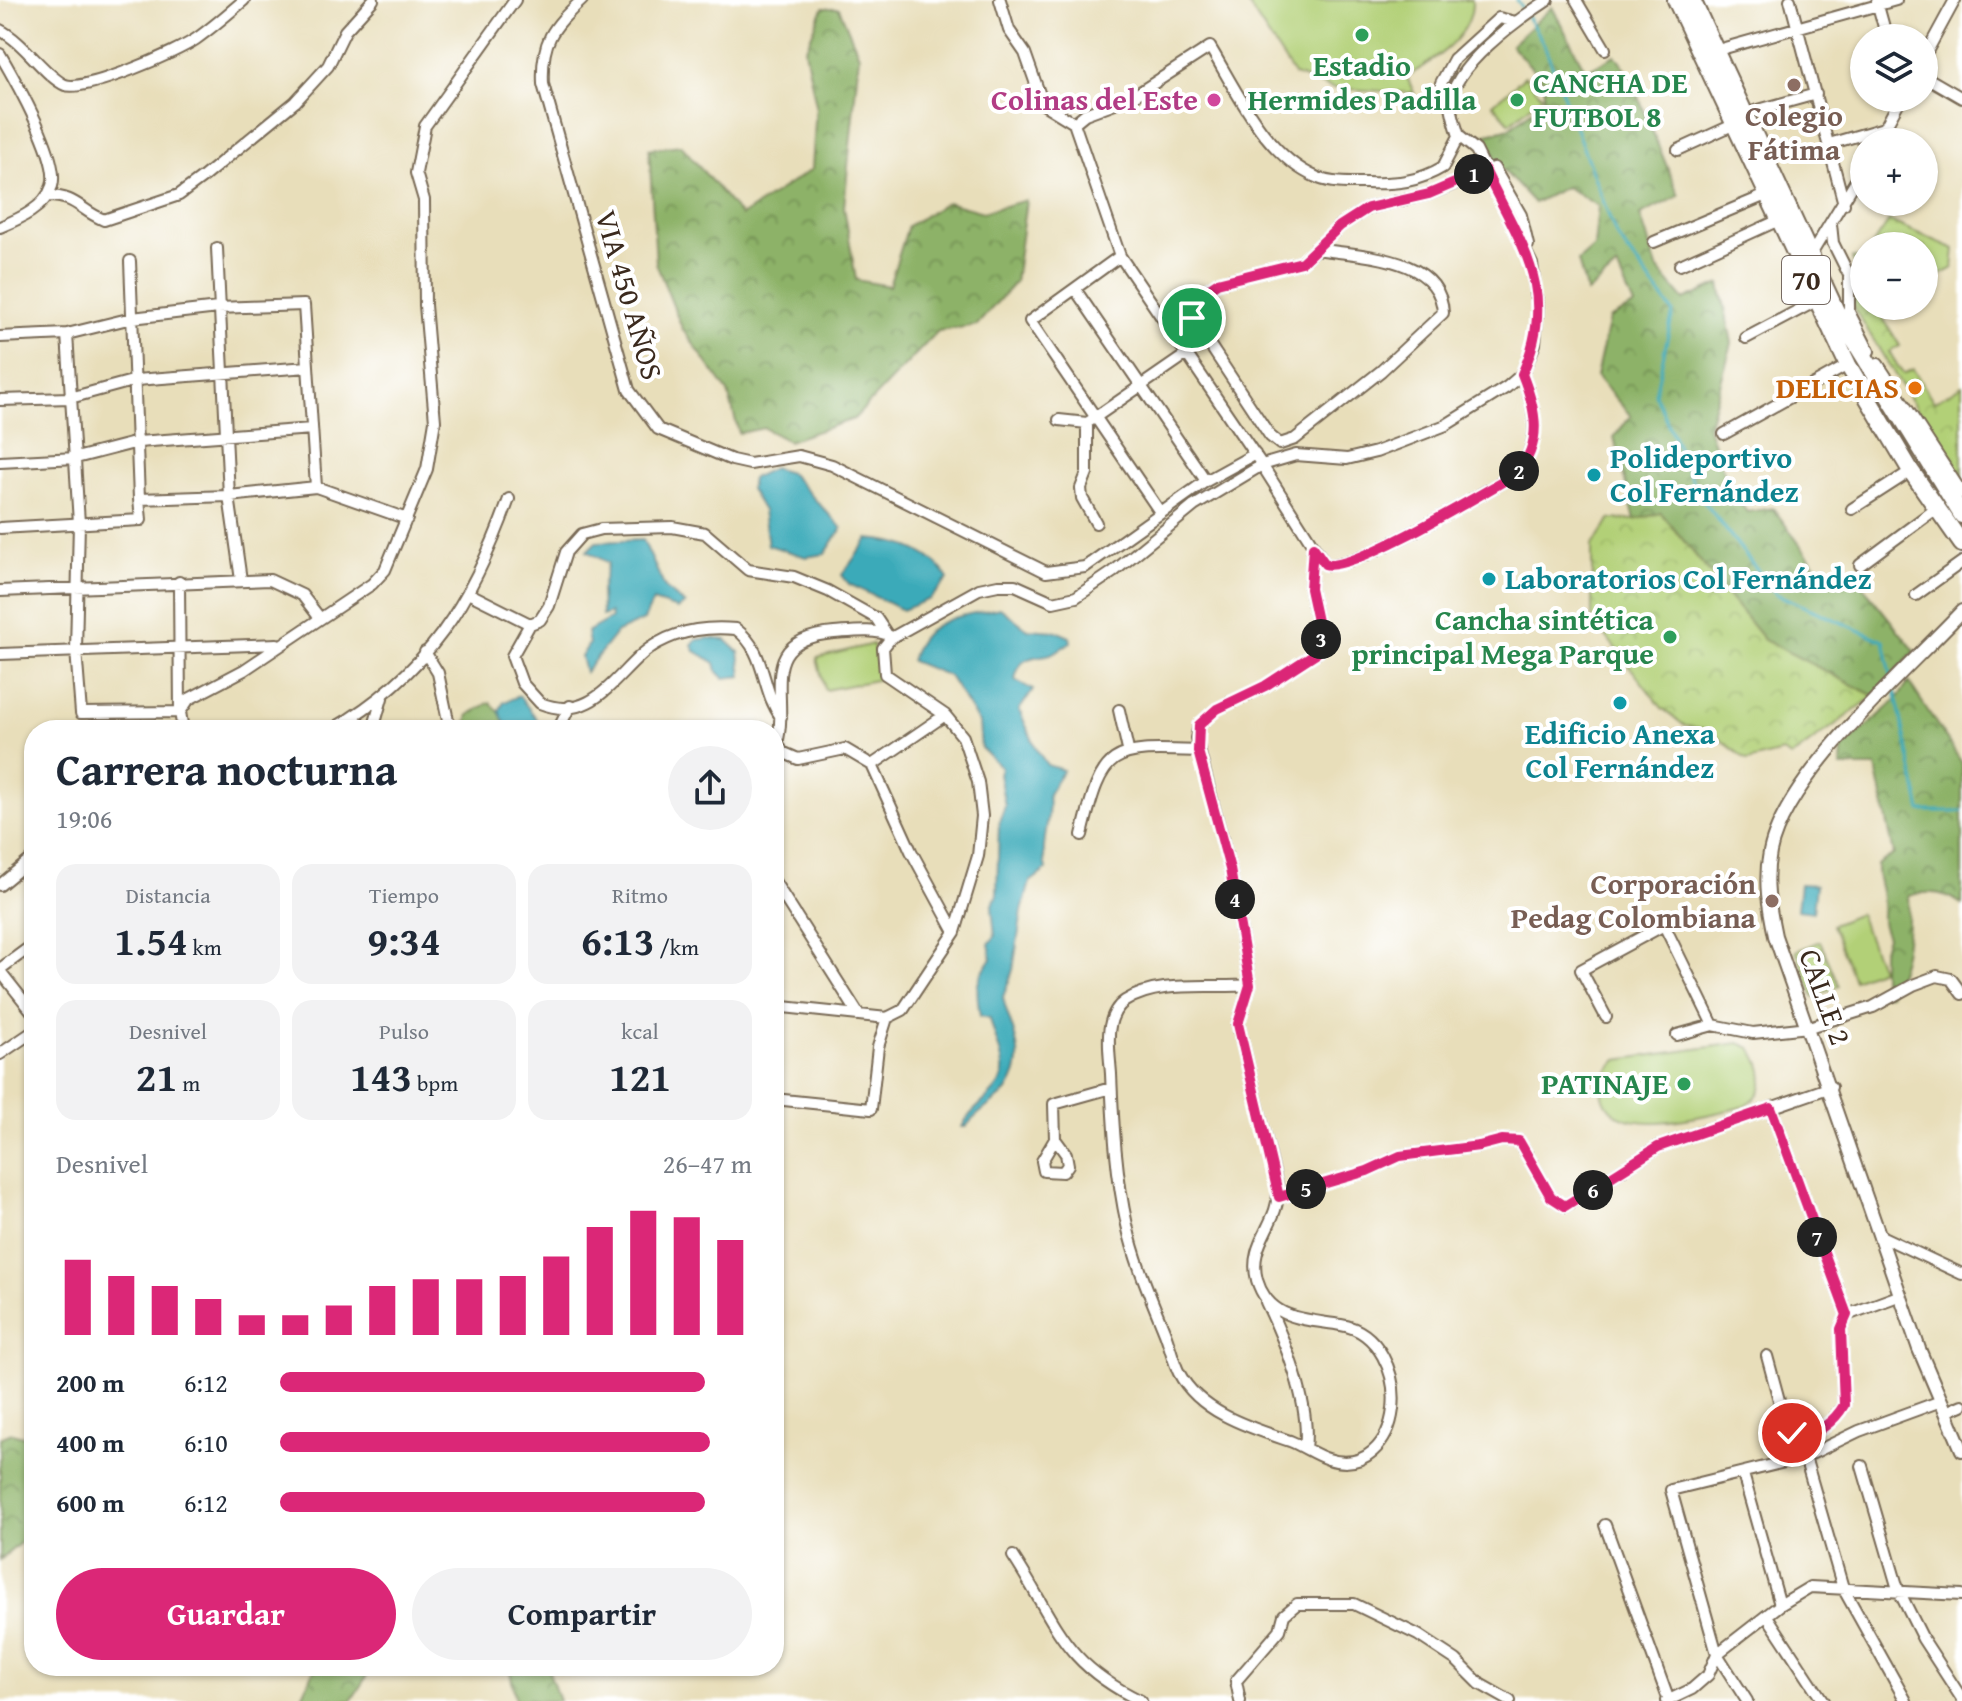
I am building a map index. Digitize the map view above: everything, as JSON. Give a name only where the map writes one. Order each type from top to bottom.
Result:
[{"type":"main road","name":"70","points":[[1676,0],[1740,119],[1808,259],[1877,380],[1962,515]]},
{"type":"main road","name":"70","points":[[1692,0],[1777,221],[1808,259],[1816,301],[1848,365],[1911,471],[1962,544]]},
{"type":"street","points":[[0,30],[15,37],[62,84],[75,87],[151,61],[195,40],[244,0]]},
{"type":"street","points":[[47,196],[70,197],[92,215],[104,220],[179,195],[295,102],[328,66],[345,31],[373,0]]},
{"type":"street","points":[[180,712],[189,699],[244,670],[372,584],[385,570],[427,469],[435,421],[425,305],[427,245],[424,200],[416,173],[417,151],[425,126],[515,0]]},
{"type":"street","name":"VIA 450 AÑOS","points":[[582,0],[551,29],[542,61],[543,84],[629,390],[645,417],[658,429],[732,460],[750,464],[799,456],[832,465],[1046,572],[1073,570],[1094,561],[1160,512]]},
{"type":"street","points":[[1000,0],[1009,30],[1025,53],[1043,104],[1074,123],[1120,256],[1255,454],[1325,564],[1333,567],[1378,551],[1516,474],[1531,454],[1536,423],[1522,374]]},
{"type":"street","points":[[1451,102],[1460,78],[1476,57],[1548,0]]},
{"type":"street","points":[[1576,0],[1605,49]]},
{"type":"street","points":[[1790,0],[1844,204]]},
{"type":"street","points":[[1714,51],[1799,29],[1877,2],[1896,0]]},
{"type":"street","points":[[1877,2],[1883,24]]},
{"type":"street","points":[[1938,28],[1950,3]]},
{"type":"street","points":[[1485,170],[1476,150],[1459,136],[1451,102],[1441,83],[1454,59],[1499,18],[1519,20]]},
{"type":"street","points":[[1074,123],[1085,114],[1134,96],[1210,47],[1277,149],[1317,178],[1336,183],[1420,181],[1443,167],[1459,136]]},
{"type":"street","points":[[0,54],[54,171],[53,185],[35,209],[0,227]]},
{"type":"street","points":[[1938,84],[1962,98]]},
{"type":"street","points":[[1678,150],[1740,119],[1816,94]]},
{"type":"street","points":[[1884,128],[1893,112]]},
{"type":"street","points":[[1829,144],[1850,138]]},
{"type":"street","points":[[1443,167],[1452,183]]},
{"type":"street","points":[[781,720],[781,665],[791,647],[816,634],[888,635],[979,589],[998,585],[1015,585],[1053,602],[1076,597],[1113,572],[1194,506],[1262,465],[1296,455],[1347,459],[1376,452],[1446,425],[1522,374],[1535,344],[1538,308],[1521,215],[1494,168],[1429,194],[1368,208],[1330,234],[1302,262],[1217,283],[1195,298],[1189,308],[1270,436],[1280,444],[1295,439],[1443,313],[1443,302],[1423,272],[1399,263],[1316,249]]},
{"type":"street","points":[[1808,259],[1850,193]]},
{"type":"street","points":[[1654,242],[1766,195]]},
{"type":"street","points":[[1680,265],[1777,221]]},
{"type":"street","points":[[1831,224],[1849,275],[1849,312],[1869,352],[1962,493]]},
{"type":"street","points":[[1330,234],[1343,253]]},
{"type":"street","points":[[217,248],[229,496],[241,580]]},
{"type":"street","points":[[1808,259],[1839,253]]},
{"type":"street","points":[[1120,256],[1030,321],[1092,420],[1160,512],[1206,481],[1255,454]]},
{"type":"street","points":[[0,528],[141,520],[130,261]]},
{"type":"street","points":[[1075,289],[1206,481]]},
{"type":"street","points":[[1746,338],[1816,301]]},
{"type":"street","points":[[0,337],[67,334],[132,318],[218,308],[304,305],[316,487]]},
{"type":"street","points":[[67,334],[79,523],[76,650],[81,713],[180,712]]},
{"type":"street","points":[[1059,420],[1092,420],[1187,354]]},
{"type":"street","points":[[1724,434],[1848,365]]},
{"type":"street","points":[[0,400],[70,398],[136,380],[222,371],[308,367]]},
{"type":"street","points":[[1092,420],[1087,473],[1081,488],[1082,498],[1096,523]]},
{"type":"street","points":[[0,462],[76,458],[138,442],[225,433],[312,429]]},
{"type":"street","points":[[1852,509],[1911,471]]},
{"type":"street","points":[[139,499],[229,496],[316,487],[407,519]]},
{"type":"street","points":[[348,720],[382,698],[425,652],[470,594],[486,563],[509,499]]},
{"type":"street","points":[[1860,565],[1937,508]]},
{"type":"street","points":[[781,717],[771,704],[758,651],[736,629],[714,627],[683,633],[658,643],[645,651],[609,690],[570,706],[540,703],[522,683],[512,656],[530,624],[540,620],[549,606],[563,557],[582,534],[601,529],[672,527],[705,533],[748,570],[794,577],[845,599],[876,618],[888,635]]},
{"type":"street","points":[[1305,1448],[1308,1431],[1290,1360],[1260,1289],[1254,1260],[1257,1244],[1277,1209],[1279,1197],[1238,1024],[1250,985],[1230,869],[1198,751],[1199,725],[1207,716],[1265,686],[1321,648],[1310,589],[1313,547]]},
{"type":"street","points":[[1916,595],[1962,562]]},
{"type":"street","points":[[0,591],[270,580],[302,595],[319,617]]},
{"type":"street","points":[[179,582],[181,720]]},
{"type":"street","points":[[470,594],[530,624]]},
{"type":"street","name":"CALLE 2","points":[[1962,611],[1805,779],[1778,825],[1770,850],[1767,899],[1775,936],[1831,1087],[1901,1295],[1962,1450]]},
{"type":"street","points":[[784,1007],[887,1018],[903,1010],[955,932],[978,856],[982,816],[978,782],[963,737],[945,715],[885,674],[883,648],[888,635]]},
{"type":"street","points":[[0,654],[279,644]]},
{"type":"street","points":[[425,652],[438,673],[448,720]]},
{"type":"street","points":[[376,720],[382,698]]},
{"type":"street","points":[[563,720],[570,706]]},
{"type":"street","points":[[1119,710],[1128,750]]},
{"type":"street","points":[[872,765],[945,715]]},
{"type":"street","points":[[353,717],[356,720]]},
{"type":"street","points":[[784,753],[798,759],[845,749],[872,765],[911,851],[955,932]]},
{"type":"street","points":[[1082,835],[1094,787],[1112,760],[1128,750],[1198,751]]},
{"type":"street","points":[[0,885],[24,865]]},
{"type":"street","points":[[784,897],[859,1015]]},
{"type":"street","points":[[1606,1017],[1581,970],[1664,925],[1713,1025]]},
{"type":"street","points":[[24,952],[0,970],[24,1001]]},
{"type":"street","points":[[1677,1035],[1713,1025],[1753,1033],[1809,1027],[1873,1007],[1937,976],[1951,979],[1962,994]]},
{"type":"street","points":[[1250,985],[1162,989],[1126,1000],[1112,1016],[1109,1030],[1111,1088],[1118,1173],[1127,1226],[1180,1374],[1198,1396],[1228,1417],[1329,1460],[1349,1462],[1368,1457],[1386,1438],[1393,1408],[1390,1370],[1378,1347],[1343,1325],[1320,1324],[1284,1315],[1260,1289]]},
{"type":"street","points":[[784,1100],[871,1109],[878,1047],[887,1018]]},
{"type":"street","points":[[0,1054],[24,1038]]},
{"type":"street","points":[[1279,1197],[1367,1171],[1400,1156],[1502,1140],[1519,1141],[1551,1197],[1565,1206],[1658,1147],[1831,1087]]},
{"type":"street","points":[[1055,1139],[1054,1104],[1111,1088]]},
{"type":"street","points":[[1767,1356],[1786,1426],[1797,1437],[1816,1432],[1831,1421],[1844,1405],[1841,1329],[1847,1315],[1771,1108]]},
{"type":"street","points":[[1883,1237],[1962,1274]]},
{"type":"street","points":[[1847,1315],[1901,1295]]},
{"type":"street","points":[[1747,1701],[1717,1654],[1671,1490],[1805,1457],[1859,1431],[1944,1407],[1962,1405]]},
{"type":"street","points":[[1805,1457],[1843,1588],[1906,1701]]},
{"type":"street","points":[[1862,1466],[1898,1589],[1923,1639],[1962,1699]]},
{"type":"street","points":[[1743,1474],[1780,1605]]},
{"type":"street","points":[[1605,1525],[1668,1701],[1692,1689],[1708,1675],[1717,1654],[1780,1605],[1810,1587],[1898,1589],[1962,1595]]},
{"type":"street","points":[[1013,1556],[1070,1652],[1105,1682],[1141,1701]]},
{"type":"street","points":[[1240,1701],[1236,1681],[1280,1630],[1284,1615],[1297,1604],[1354,1604],[1418,1635],[1456,1660],[1480,1684],[1510,1701]]},
{"type":"street","points":[[1767,1616],[1823,1701]]},
{"type":"green space","name":"Estadio Hermides Padilla","points":[[1245,0],[1472,0],[1471,13],[1459,36],[1440,55],[1407,77],[1414,93],[1332,88],[1294,75]]},
{"type":"green space","points":[[1552,7],[1586,71],[1615,55],[1629,74],[1679,196],[1640,215],[1657,268],[1684,300],[1720,284],[1732,343],[1708,428],[1730,489],[1747,512],[1773,508],[1829,584],[1854,575],[1915,651],[1874,696],[1764,640],[1661,513],[1635,520],[1614,437],[1631,416],[1596,376],[1609,319],[1634,306],[1617,267],[1587,293],[1578,261],[1594,247],[1598,206],[1566,187],[1534,203],[1492,158],[1480,136],[1510,128],[1543,101],[1545,82],[1511,45]]},
{"type":"green space","points":[[823,8],[839,8],[859,55],[844,207],[856,280],[889,286],[908,226],[947,202],[983,212],[1026,200],[1015,282],[977,325],[938,331],[854,419],[788,441],[764,428],[739,433],[728,392],[682,328],[656,263],[649,149],[681,145],[741,216],[812,169],[816,105],[805,50]]},
{"type":"green space","name":"CANCHA DE FUTBOL 8","points":[[1525,76],[1542,96],[1510,123],[1493,104]]},
{"type":"green space","points":[[1889,221],[1915,232],[1882,232]]},
{"type":"green space","points":[[1938,242],[1955,249],[1953,268],[1938,276]]},
{"type":"green space","points":[[1861,320],[1884,320],[1900,346],[1889,352],[1903,374],[1913,369],[1934,402],[1962,385],[1962,484]]},
{"type":"green space","points":[[1661,513],[1764,640],[1874,696],[1791,757],[1782,752],[1748,761],[1707,729],[1685,726],[1662,708],[1592,618],[1592,546],[1611,519],[1635,520]]},
{"type":"green space","points":[[873,644],[881,679],[825,690],[817,658]]},
{"type":"green space","points":[[1909,682],[1962,763],[1962,905],[1936,893],[1908,896],[1903,960],[1889,994],[1882,995],[1882,951],[1887,937],[1882,921],[1877,865],[1894,854],[1876,767],[1841,767],[1842,749],[1887,709]]},
{"type":"green space","points":[[490,702],[506,720],[468,720],[469,715]]},
{"type":"green space","points":[[1859,914],[1881,969],[1854,980],[1832,925]]},
{"type":"green space","points":[[1820,941],[1839,986],[1814,997],[1796,951]]},
{"type":"green space","points":[[1739,1043],[1751,1048],[1760,1064],[1763,1080],[1757,1095],[1742,1107],[1688,1119],[1645,1122],[1627,1119],[1613,1112],[1604,1099],[1604,1078],[1617,1060]]},
{"type":"green space","points":[[12,1433],[24,1436],[24,1540],[0,1560],[0,1438]]},
{"type":"green space","points":[[311,1676],[367,1676],[351,1701],[300,1701]]},
{"type":"green space","points":[[511,1676],[550,1676],[559,1701],[516,1701]]},
{"type":"water","points":[[773,468],[790,473],[842,528],[825,554],[806,557],[768,545],[763,511],[750,489],[752,478]]},
{"type":"water","points":[[868,539],[903,545],[924,554],[948,579],[930,599],[902,610],[849,584],[842,575]]},
{"type":"water","points":[[643,540],[665,588],[685,604],[677,609],[653,601],[644,620],[617,632],[585,672],[581,657],[589,644],[587,632],[611,618],[610,613],[602,616],[601,591],[608,563],[587,551],[596,542]]},
{"type":"water","points":[[1000,608],[1028,629],[1056,631],[1070,637],[1071,642],[1057,651],[1025,660],[1015,680],[1033,690],[1019,710],[1037,750],[1047,765],[1063,770],[1048,794],[1044,850],[1046,870],[1030,882],[1013,970],[1003,997],[1018,1053],[1015,1076],[1005,1093],[966,1127],[962,1127],[999,1084],[1003,1067],[990,1018],[980,1016],[977,992],[982,972],[992,959],[989,944],[995,936],[992,907],[997,894],[999,822],[1005,806],[999,774],[1001,767],[981,748],[979,723],[949,676],[911,661],[916,646],[934,627],[958,617]]},
{"type":"water","points":[[696,640],[726,640],[739,652],[742,676],[724,678],[717,671],[715,663],[695,651],[692,645]]},
{"type":"water","points":[[519,696],[537,720],[503,720],[499,711],[504,702]]},
{"type":"water","points":[[1800,884],[1816,885],[1813,912],[1797,910]]},
{"type":"waterway","points":[[1517,0],[1544,44],[1616,235],[1673,312],[1655,394],[1698,494],[1776,594],[1884,641],[1891,675]]},
{"type":"waterway","points":[[1894,686],[1921,811],[1962,811]]},
{"type":"place","name":"Estadio Hermides Padilla","points":[[1362,35]]},
{"type":"place","name":"Colegio Fátima","points":[[1794,85]]},
{"type":"place","name":"Colinas del Este","points":[[1214,100]]},
{"type":"place","name":"CANCHA DE FUTBOL 8","points":[[1517,100]]},
{"type":"place","name":"DELICIAS","points":[[1915,388]]},
{"type":"place","name":"Polideportivo Col Fernández","points":[[1594,475]]},
{"type":"place","name":"Laboratorios Col Fernández","points":[[1489,579]]},
{"type":"place","name":"Cancha sintética principal Mega Parque","points":[[1670,637]]},
{"type":"place","name":"Edificio Anexa Col Fernández","points":[[1620,703]]},
{"type":"place","name":"Corporación Pedag Colombiana","points":[[1772,901]]},
{"type":"place","name":"PATINAJE","points":[[1684,1084]]},
{"type":"route","points":[[1192,318],[1189,308],[1195,298],[1217,283],[1302,262],[1330,234],[1368,208],[1429,194],[1485,170],[1532,264],[1538,308],[1535,344],[1522,374],[1532,398],[1536,423],[1531,454],[1524,466],[1516,474],[1378,551],[1333,567],[1325,564],[1313,547],[1310,589],[1322,644],[1319,651],[1265,686],[1217,709],[1199,725],[1196,738],[1198,751],[1230,869],[1250,985],[1238,1024],[1279,1197],[1367,1171],[1400,1156],[1502,1140],[1519,1141],[1527,1150],[1551,1197],[1565,1206],[1658,1147],[1771,1108],[1847,1315],[1841,1329],[1844,1405],[1831,1421],[1809,1435],[1797,1437],[1792,1433]]}]
